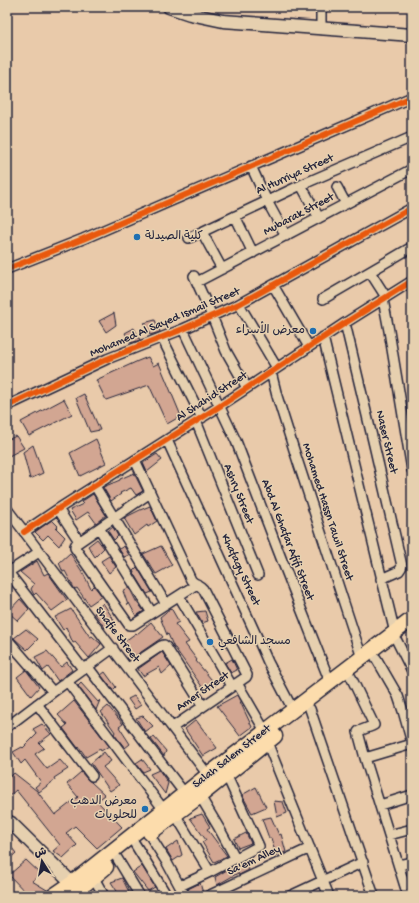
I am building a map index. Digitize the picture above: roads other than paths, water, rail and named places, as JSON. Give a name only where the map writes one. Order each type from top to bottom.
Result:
[{"type":"main road","name":"Salah Salem Street","points":[[53,896],[72,891],[94,878],[117,858],[149,834],[185,794],[208,775],[266,736],[310,709],[376,658],[412,619]]},
{"type":"main road","name":"Salah Salem Street","points":[[72,891],[170,812],[200,796],[226,774],[292,710],[362,658],[412,629]]},
{"type":"street","points":[[169,7],[190,14],[223,21],[412,35]]},
{"type":"street","points":[[321,7],[321,28]]},
{"type":"street","points":[[7,269],[82,240],[412,97]]},
{"type":"street","name":"Al Hurriya Street","points":[[189,238],[301,185],[412,138]]},
{"type":"street","points":[[251,166],[267,201],[286,236]]},
{"type":"street","name":"Mubarak Street","points":[[212,316],[195,279],[222,269],[412,169]]},
{"type":"street","points":[[301,185],[319,218]]},
{"type":"street","points":[[337,187],[346,204]]},
{"type":"street","name":"Mohamed Al Sayed Ismail Street","points":[[7,406],[107,359],[162,338],[239,304],[412,208]]},
{"type":"street","points":[[235,216],[253,253]]},
{"type":"street","points":[[202,232],[222,269]]},
{"type":"street","points":[[323,299],[412,247]]},
{"type":"street","points":[[370,272],[384,298],[412,470]]},
{"type":"street","name":"Al Shahid Street","points":[[24,532],[199,420],[323,337],[412,281]]},
{"type":"street","points":[[273,285],[309,347]]},
{"type":"street","name":"Mohamed Hassn Tawil Street","points":[[239,304],[274,370],[277,396],[362,658]]},
{"type":"street","points":[[212,316],[230,359],[247,388]]},
{"type":"street","name":"Naser Street","points":[[345,323],[402,566],[399,571],[381,580]]},
{"type":"street","name":"Abd Al Ghafar Afifi Street","points":[[183,329],[236,441],[280,558],[330,682]]},
{"type":"street","points":[[323,337],[396,637],[412,671]]},
{"type":"street","name":"Ashry Street","points":[[162,338],[199,420],[258,575]]},
{"type":"street","name":"Khafagy Street","points":[[167,440],[268,662],[292,710]]},
{"type":"street","points":[[135,460],[191,580],[196,584],[133,625],[129,625],[76,548],[76,544],[150,493]]},
{"type":"street","points":[[96,486],[166,604]]},
{"type":"street","name":"Shafie Street","points":[[7,509],[208,775]]},
{"type":"street","points":[[58,510],[79,541]]},
{"type":"street","points":[[99,528],[152,613]]},
{"type":"street","points":[[39,552],[8,573],[185,794]]},
{"type":"street","name":"Amer Street","points":[[172,727],[246,676],[201,587],[196,584]]},
{"type":"street","points":[[179,596],[266,736],[329,896]]},
{"type":"street","points":[[7,639],[53,692]]},
{"type":"street","points":[[128,668],[161,646],[166,647],[203,706]]},
{"type":"street","points":[[7,727],[112,648]]},
{"type":"street","points":[[365,758],[412,743],[410,729],[398,696],[376,658]]},
{"type":"street","points":[[351,677],[374,725],[358,732],[408,896]]},
{"type":"street","points":[[68,681],[170,812],[210,872]]},
{"type":"street","points":[[37,704],[92,776]]},
{"type":"street","points":[[310,709],[374,896]]},
{"type":"street","points":[[149,834],[166,860],[181,893],[210,872],[258,847],[259,845],[226,774]]},
{"type":"street","points":[[380,805],[412,795]]},
{"type":"street","points":[[200,796],[236,859]]},
{"type":"street","points":[[7,821],[11,823],[72,891]]},
{"type":"street","points":[[7,828],[72,891]]},
{"type":"street","points":[[389,835],[412,829]]},
{"type":"street","points":[[135,844],[166,896]]},
{"type":"street","name":"Sa'em Alley","points":[[208,896],[310,848]]},
{"type":"street","points":[[117,858],[140,896]]},
{"type":"street","points":[[290,896],[363,862]]},
{"type":"street","points":[[399,866],[412,862]]},
{"type":"street","points":[[94,878],[104,896]]},
{"type":"place","name":"كلية الصيدلة","points":[[137,237]]},
{"type":"place","name":"معرض الأسراء","points":[[313,331]]},
{"type":"place","name":"مسجد الشافعي","points":[[210,642]]},
{"type":"place","name":"معرض الدهب للحلويات","points":[[145,809]]}]
